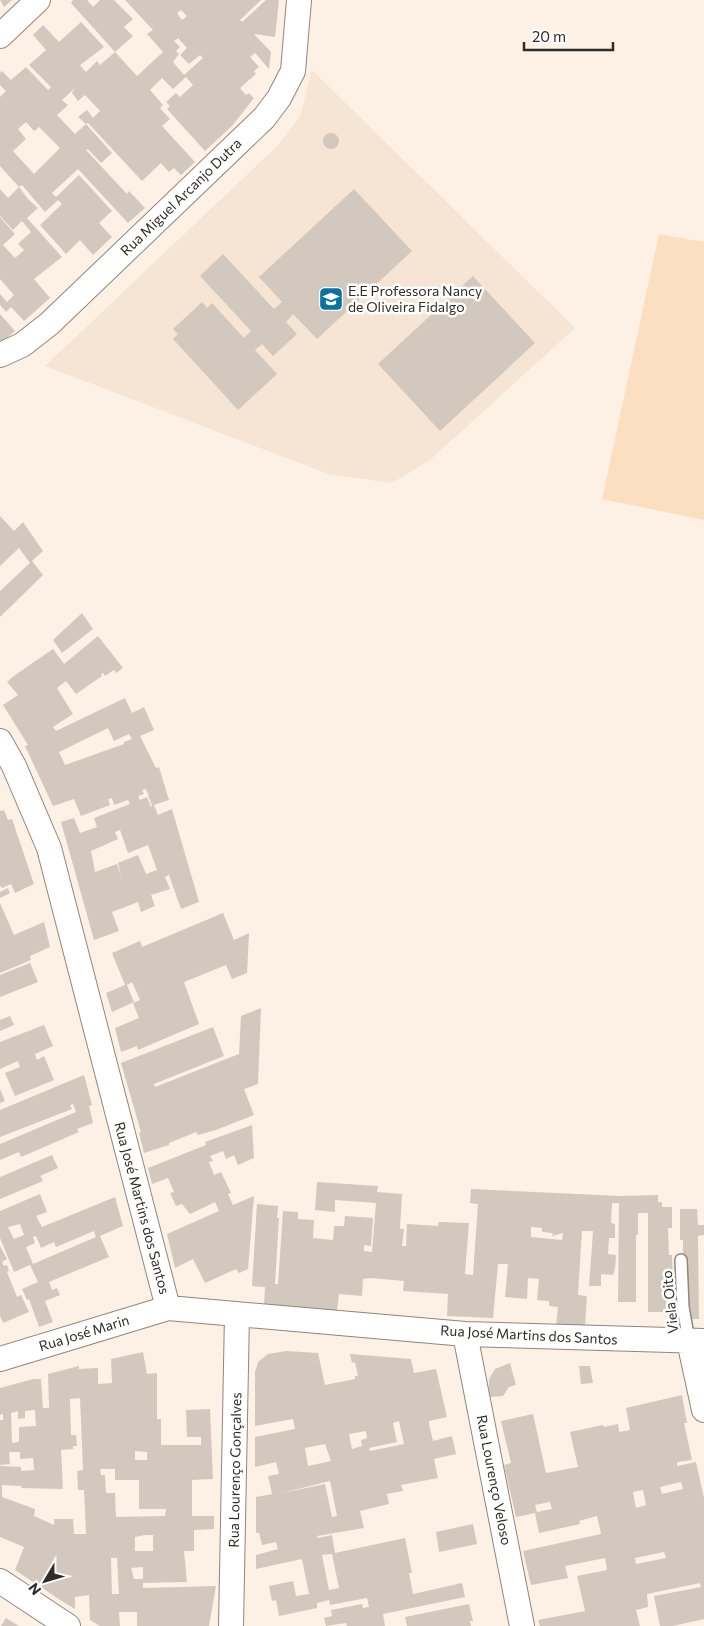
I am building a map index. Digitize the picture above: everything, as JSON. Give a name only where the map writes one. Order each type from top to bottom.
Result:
[{"type":"street","points":[[0,36],[38,0]]},
{"type":"street","name":"Rua Miguel Arcanjo Dutra","points":[[0,355],[22,345],[49,324],[264,118],[279,98],[292,71],[299,0]]},
{"type":"street","name":"Rua José Martins dos Santos","points":[[0,741],[7,768],[49,848],[168,1308],[466,1334],[697,1341]]},
{"type":"street","name":"Rua José Marin","points":[[0,1359],[168,1308]]},
{"type":"street","name":"Rua Lourenço Gonçalves","points":[[231,1626],[237,1314]]},
{"type":"street","name":"Rua Lourenço Veloso","points":[[466,1334],[522,1626]]},
{"type":"street","points":[[697,1341],[704,1410]]},
{"type":"street","points":[[0,1581],[68,1626]]},
{"type":"lane","name":"Viela Oito","points":[[681,1260],[683,1307],[697,1341]]},
{"type":"shaded area","name":"E.E Professora Nancy de Oliveira Fidalgo","points":[[312,70],[575,328],[430,460],[392,483],[328,474],[45,366],[277,146],[300,116]]},
{"type":"shaded area","points":[[659,234],[704,242],[704,520],[602,499]]},
{"type":"building","points":[[0,0],[12,0],[4,7]]},
{"type":"building","points":[[73,0],[87,0],[93,7],[100,0],[114,0],[133,19],[124,27],[133,36],[115,52],[71,3]]},
{"type":"building","points":[[125,0],[261,0],[240,20],[242,22],[266,0],[279,0],[275,37],[254,34],[271,52],[269,69],[255,53],[250,57],[259,67],[254,71],[256,74],[240,88],[246,95],[249,93],[254,98],[232,126],[205,151],[167,109],[170,106],[166,102],[176,93],[180,97],[193,85],[186,77],[173,89],[162,78],[150,90],[163,105],[160,108],[170,119],[162,126],[195,162],[181,175],[174,168],[169,172],[161,163],[142,181],[88,123],[86,124],[112,153],[101,163],[88,149],[86,150],[127,194],[129,191],[145,208],[128,223],[78,169],[52,193],[56,197],[79,175],[112,211],[99,223],[112,237],[93,255],[80,240],[66,254],[40,225],[62,204],[58,200],[45,212],[22,185],[19,187],[0,166],[0,97],[6,91],[0,85],[0,73],[2,71],[11,80],[26,67],[48,90],[51,87],[29,65],[46,50],[33,35],[43,25],[59,42],[81,22],[104,47],[80,65],[86,72],[97,61],[100,65],[115,52],[137,76],[163,52],[147,34],[153,30]],"holes":[[[181,10],[187,16],[182,20],[177,13]],[[178,38],[187,48],[180,55],[189,64],[200,55],[203,58],[184,75],[173,62],[179,54],[176,51],[180,47],[174,41]],[[75,88],[72,93],[78,101],[85,95],[100,111],[93,118],[87,110],[78,117],[86,124],[75,134],[57,115],[68,105],[62,100]],[[26,122],[34,131],[39,127],[60,148],[34,174],[13,151],[26,139],[18,129]]]},
{"type":"building","points":[[331,133],[339,141],[331,149],[323,141]]},
{"type":"building","points":[[19,187],[38,208],[27,218],[62,257],[34,279],[50,298],[24,321],[11,307],[6,312],[0,305],[0,294],[7,302],[14,295],[0,279],[0,217],[15,234],[3,245],[15,258],[24,250],[18,244],[31,232],[22,221],[13,230],[0,216],[0,189],[8,198]]},
{"type":"building","points":[[354,189],[412,251],[317,339],[293,314],[286,322],[297,334],[273,356],[262,344],[255,350],[277,374],[238,410],[173,339],[178,334],[173,329],[202,302],[207,308],[212,303],[244,338],[251,331],[200,276],[223,254],[274,309],[282,302],[259,277]]},
{"type":"building","points":[[473,276],[535,343],[440,431],[378,364]]},
{"type":"building","points":[[0,314],[15,331],[0,344]]},
{"type":"building","points":[[0,516],[14,531],[23,522],[43,551],[32,561],[43,575],[0,617],[0,591],[30,563],[19,548],[0,566]]},
{"type":"building","points":[[82,613],[93,629],[62,653],[53,640]]},
{"type":"building","points":[[98,636],[123,668],[116,673],[114,670],[105,676],[103,673],[101,674],[102,676],[76,694],[66,681],[57,688],[73,714],[53,727],[56,731],[125,698],[132,713],[144,707],[154,730],[140,736],[156,768],[159,767],[169,800],[154,805],[158,815],[172,809],[199,902],[181,909],[169,875],[165,877],[170,889],[151,895],[155,906],[141,912],[138,902],[112,912],[119,931],[94,940],[61,822],[74,818],[80,833],[97,827],[94,818],[130,804],[128,800],[114,805],[112,798],[108,799],[110,805],[81,816],[74,799],[53,806],[25,746],[28,745],[3,705],[18,695],[7,682],[53,649],[64,664]],"holes":[[[108,728],[114,741],[129,734],[132,739],[124,742],[124,744],[65,765],[59,752]],[[146,789],[151,807],[147,797],[140,800],[138,796],[144,794],[142,790]],[[120,830],[128,853],[148,845],[157,870],[146,874],[138,855],[118,863],[121,876],[117,864],[95,872],[91,851],[118,839],[115,832]]]},
{"type":"building","points":[[4,810],[8,820],[12,819],[34,884],[15,893],[11,884],[2,888],[0,886],[0,811]]},
{"type":"building","points":[[8,888],[10,893],[0,898],[0,892]]},
{"type":"building","points":[[0,903],[14,935],[44,922],[50,947],[30,956],[31,960],[0,973]]},
{"type":"building","points":[[223,913],[234,940],[249,933],[247,973],[232,979],[226,965],[184,982],[199,1024],[138,1050],[137,1046],[121,1052],[115,1028],[139,1018],[133,1003],[140,1000],[132,982],[127,985],[134,1002],[112,1012],[106,993],[125,985],[112,953],[140,941],[142,947]]},
{"type":"building","points":[[30,963],[38,982],[0,997],[0,975]]},
{"type":"building","points":[[261,1008],[258,1084],[244,1089],[254,1115],[216,1130],[198,1135],[196,1132],[169,1143],[169,1145],[144,1153],[139,1133],[141,1132],[121,1063],[213,1027],[224,1056],[154,1084],[155,1087],[239,1054],[241,1016]]},
{"type":"building","points":[[10,1016],[14,1025],[0,1031],[0,1020]]},
{"type":"building","points":[[44,1025],[53,1046],[35,1054],[37,1060],[44,1056],[54,1080],[15,1096],[5,1073],[20,1067],[18,1061],[0,1069],[0,1042]]},
{"type":"building","points":[[84,1075],[92,1105],[89,1106],[93,1123],[77,1129],[79,1132],[21,1157],[19,1152],[0,1160],[0,1144],[76,1112],[73,1104],[70,1105],[72,1109],[0,1137],[0,1110]]},
{"type":"building","points":[[0,1089],[5,1101],[0,1103]]},
{"type":"building","points":[[252,1125],[254,1158],[238,1165],[234,1155],[226,1159],[223,1151],[210,1156],[213,1161],[209,1162],[214,1175],[221,1172],[231,1193],[228,1194],[233,1205],[254,1196],[248,1269],[239,1273],[236,1269],[205,1283],[193,1259],[175,1268],[167,1234],[219,1211],[215,1202],[190,1214],[182,1204],[176,1206],[170,1193],[174,1192],[168,1178],[152,1184],[148,1168],[206,1145],[205,1142]]},
{"type":"building","points":[[52,1155],[58,1168],[40,1176],[43,1181],[0,1199],[0,1177]]},
{"type":"building","points":[[317,1182],[378,1186],[377,1192],[402,1194],[400,1229],[404,1229],[402,1246],[406,1246],[407,1224],[438,1226],[439,1222],[469,1223],[465,1274],[473,1275],[478,1204],[470,1203],[471,1189],[619,1196],[658,1195],[658,1202],[662,1202],[662,1207],[672,1207],[672,1228],[668,1228],[669,1255],[672,1255],[673,1278],[666,1278],[666,1312],[648,1312],[648,1213],[638,1213],[638,1235],[636,1235],[636,1302],[618,1302],[619,1203],[612,1203],[611,1223],[615,1224],[615,1238],[609,1238],[608,1254],[616,1255],[615,1269],[613,1275],[601,1274],[601,1286],[589,1286],[593,1231],[582,1231],[578,1295],[587,1296],[585,1327],[556,1326],[558,1307],[549,1306],[549,1301],[537,1300],[539,1279],[528,1278],[527,1299],[505,1297],[508,1264],[498,1264],[493,1318],[447,1316],[448,1294],[403,1291],[404,1281],[371,1278],[363,1279],[362,1296],[339,1294],[337,1311],[264,1305],[265,1287],[252,1286],[257,1204],[278,1206],[275,1284],[278,1284],[283,1211],[298,1212],[298,1219],[314,1220],[313,1238],[333,1240],[334,1226],[344,1226],[345,1216],[373,1218],[371,1246],[364,1245],[364,1251],[372,1252],[376,1203],[335,1200],[335,1212],[315,1210]],"holes":[[[531,1227],[542,1228],[542,1232],[553,1233],[552,1236],[563,1233],[562,1240],[531,1237]]]},
{"type":"building","points":[[40,1194],[47,1212],[36,1216],[42,1227],[115,1197],[123,1226],[100,1236],[109,1257],[49,1282],[52,1290],[57,1288],[60,1295],[45,1301],[53,1322],[39,1327],[29,1299],[27,1300],[22,1289],[38,1282],[30,1265],[14,1272],[0,1238],[0,1211]],"holes":[[[20,1224],[24,1235],[14,1239],[8,1227]],[[94,1231],[96,1237],[33,1264],[26,1247],[35,1243],[33,1237],[36,1236],[41,1248],[54,1242],[56,1247]]]},
{"type":"building","points":[[680,1209],[697,1209],[698,1225],[704,1225],[704,1235],[698,1236],[699,1319],[685,1319],[680,1260],[680,1254],[683,1253],[683,1240],[680,1240]]},
{"type":"building","points":[[0,1246],[7,1259],[2,1262],[4,1266],[7,1265],[9,1271],[7,1272],[17,1297],[21,1295],[29,1312],[3,1323],[0,1316]]},
{"type":"building","points":[[286,1351],[318,1353],[325,1385],[355,1379],[355,1376],[358,1376],[355,1362],[352,1363],[350,1354],[411,1359],[414,1373],[436,1369],[447,1417],[429,1421],[433,1441],[452,1436],[456,1454],[434,1459],[438,1478],[401,1485],[403,1491],[387,1494],[389,1504],[360,1511],[364,1528],[317,1536],[318,1538],[332,1535],[335,1553],[405,1538],[412,1573],[409,1573],[413,1594],[462,1583],[465,1597],[383,1614],[385,1626],[347,1626],[346,1623],[326,1626],[324,1618],[332,1616],[331,1610],[362,1604],[363,1608],[369,1607],[367,1598],[330,1605],[329,1600],[317,1603],[317,1608],[279,1616],[276,1600],[272,1601],[269,1586],[293,1581],[296,1596],[309,1594],[302,1559],[256,1569],[256,1555],[278,1549],[276,1542],[262,1545],[259,1533],[256,1533],[256,1497],[272,1494],[268,1476],[279,1474],[276,1462],[255,1467],[255,1437],[295,1429],[293,1419],[255,1426],[255,1372],[258,1362],[268,1354]],"holes":[[[399,1421],[404,1444],[370,1451],[369,1448],[397,1442],[393,1423]],[[366,1431],[367,1438],[361,1440],[362,1446],[352,1449],[349,1434]],[[325,1444],[331,1461],[308,1466],[305,1448]],[[330,1481],[337,1516],[332,1517],[325,1484],[278,1494]],[[332,1554],[339,1588],[329,1590],[322,1555]]]},
{"type":"building","points":[[143,1352],[147,1374],[157,1373],[157,1419],[161,1419],[161,1445],[201,1445],[201,1437],[187,1437],[186,1410],[210,1409],[213,1479],[192,1480],[192,1516],[214,1516],[214,1529],[194,1530],[194,1551],[184,1551],[187,1582],[143,1583],[143,1588],[216,1586],[209,1626],[137,1626],[137,1612],[119,1612],[120,1626],[100,1626],[90,1620],[89,1595],[75,1597],[75,1609],[57,1598],[15,1570],[24,1547],[0,1537],[0,1466],[21,1467],[21,1471],[34,1470],[33,1458],[20,1459],[20,1452],[9,1452],[10,1464],[0,1465],[0,1420],[3,1420],[3,1414],[0,1415],[0,1388],[33,1379],[41,1379],[43,1408],[49,1408],[48,1374],[79,1366],[79,1369],[98,1368],[98,1384],[112,1383],[111,1359]],"holes":[[[80,1398],[83,1470],[77,1471],[78,1490],[84,1490],[86,1534],[74,1534],[73,1519],[54,1519],[54,1525],[34,1516],[35,1509],[2,1497],[2,1485],[22,1486],[21,1488],[63,1489],[61,1450],[73,1449],[73,1446],[77,1446],[76,1435],[71,1435],[70,1399]],[[35,1410],[36,1426],[19,1427],[19,1442],[12,1443],[11,1413],[18,1411],[18,1419],[25,1418],[25,1411]],[[135,1451],[147,1452],[147,1460],[135,1460]],[[100,1469],[115,1469],[115,1480],[139,1480],[139,1509],[166,1509],[165,1516],[116,1517],[115,1493],[106,1493],[105,1475],[101,1475]],[[153,1535],[153,1551],[135,1551],[135,1537]],[[111,1558],[117,1558],[119,1594],[112,1594]],[[143,1567],[143,1579],[134,1579],[131,1568]]]},
{"type":"building","points":[[510,1363],[516,1385],[509,1387],[503,1396],[489,1397],[489,1379],[495,1369]]},
{"type":"building","points":[[579,1366],[590,1366],[593,1383],[581,1384]]},
{"type":"building","points":[[682,1395],[687,1423],[684,1423],[692,1460],[677,1462],[677,1466],[696,1462],[704,1498],[704,1619],[673,1626],[660,1626],[654,1596],[701,1587],[700,1583],[647,1594],[648,1607],[636,1610],[640,1626],[540,1626],[538,1620],[585,1611],[577,1576],[607,1570],[605,1558],[565,1566],[568,1578],[531,1585],[523,1551],[601,1534],[597,1516],[579,1521],[580,1524],[539,1533],[535,1513],[516,1517],[504,1465],[511,1463],[501,1421],[533,1414],[546,1473],[578,1467],[570,1432],[618,1424],[619,1432],[630,1430],[626,1408]],"holes":[[[681,1482],[683,1489],[662,1494],[660,1487]],[[643,1490],[646,1505],[636,1508],[633,1492]],[[550,1502],[552,1509],[537,1512],[535,1505]],[[664,1552],[666,1558],[636,1564],[635,1558]]]},
{"type":"building","points":[[473,1524],[477,1544],[439,1552],[436,1532]]},
{"type":"building","points":[[469,1604],[473,1621],[470,1621],[471,1626],[407,1626],[405,1617]]},
{"type":"building","points":[[6,1618],[19,1626],[1,1626]]},
{"type":"place","name":"E.E Professora Nancy de Oliveira Fidalgo","points":[[331,299]]}]
